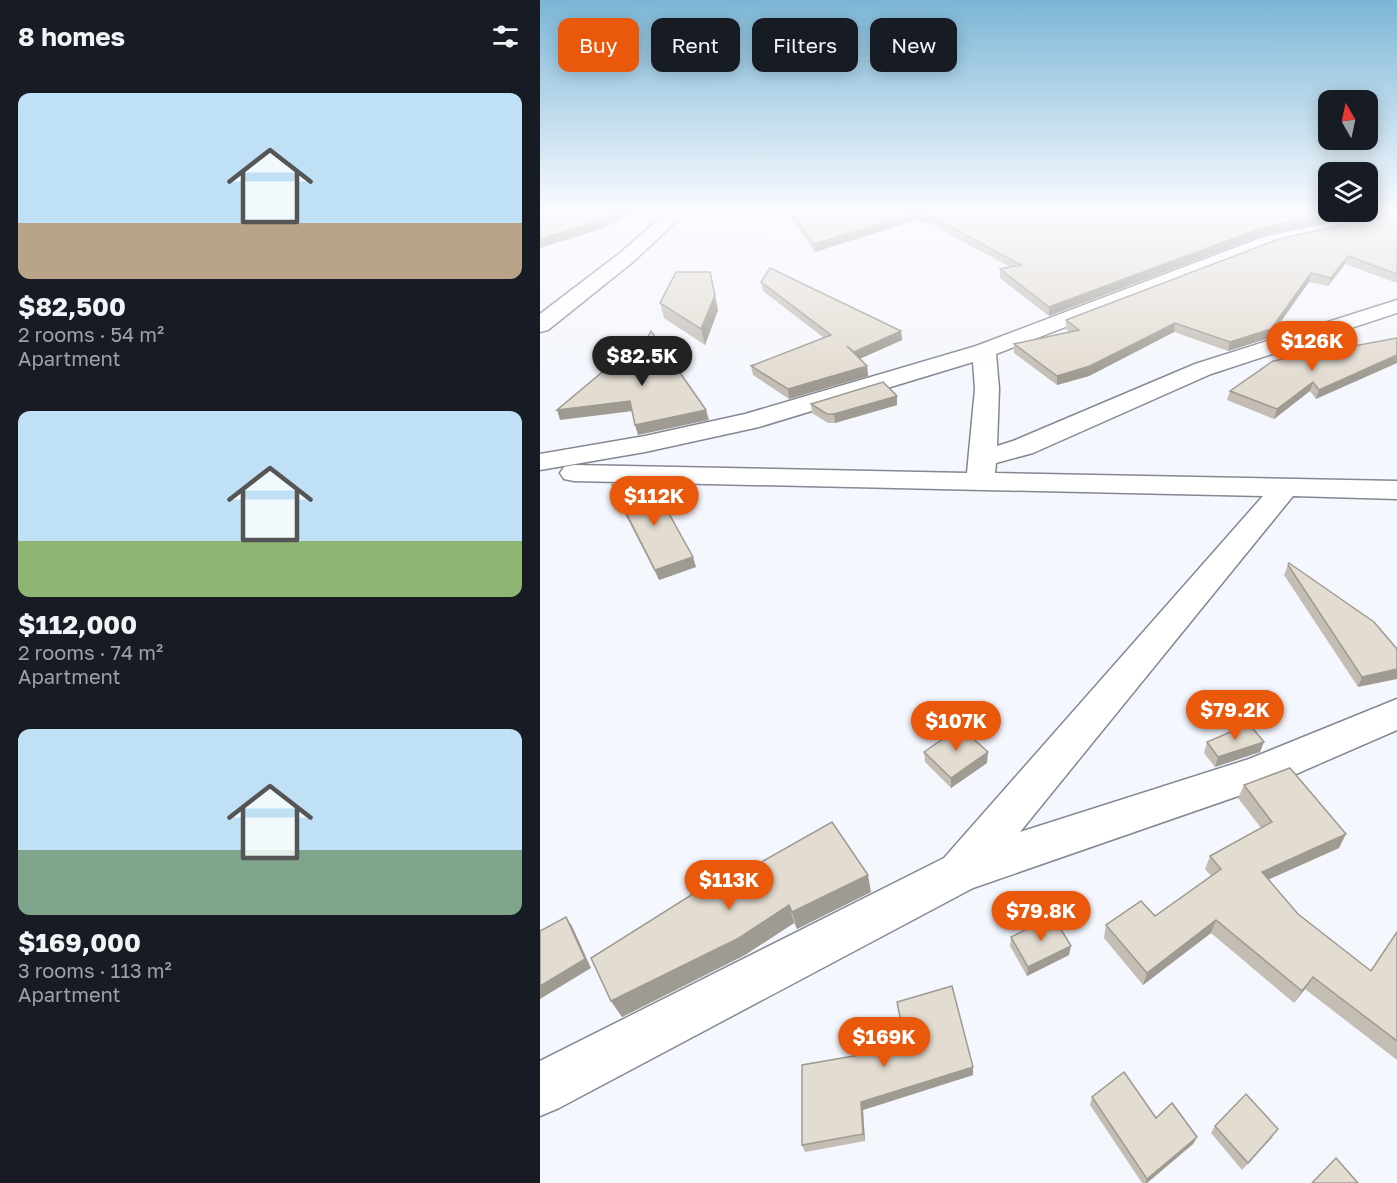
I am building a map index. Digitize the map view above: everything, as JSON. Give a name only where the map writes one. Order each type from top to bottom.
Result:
[{"type":"street","points":[[540,325],[614,267]]},
{"type":"street","points":[[540,462],[645,444],[750,421],[984,351],[1202,267]]},
{"type":"street","points":[[981,470],[1023,447],[1203,369],[1397,306]]},
{"type":"street","points":[[981,470],[987,389],[984,351]]},
{"type":"street","points":[[540,473],[981,470],[1285,488],[1397,490]]},
{"type":"street","points":[[960,872],[1285,488]]},
{"type":"street","points":[[540,1089],[960,872],[1259,772],[1397,714]]},
{"type":"building","points":[[1156,267],[1049,307],[1000,269]]},
{"type":"building","points":[[1205,267],[1339,267],[1331,278],[1311,273],[1271,329],[1230,342],[1175,323],[1090,366],[1057,376],[1014,344],[1079,330],[1066,320]]},
{"type":"building","points":[[1379,267],[1397,267],[1397,274]]},
{"type":"building","points":[[770,268],[901,331],[854,352],[847,346],[867,366],[788,389],[751,366],[831,335],[761,282]]},
{"type":"building","points":[[676,272],[710,272],[715,295],[701,329],[660,303]]},
{"type":"building","points":[[651,331],[706,410],[635,425],[630,401],[557,410],[619,358],[635,361]]},
{"type":"building","points":[[1397,338],[1397,355],[1319,390],[1313,382],[1277,409],[1230,391],[1273,361]]},
{"type":"building","points":[[883,382],[897,396],[834,414],[827,414],[811,404]]},
{"type":"building","points":[[612,485],[658,494],[693,557],[655,570]]},
{"type":"building","points":[[1289,563],[1374,622],[1397,649],[1397,669],[1362,677],[1288,565]]},
{"type":"building","points":[[1249,724],[1264,742],[1218,757],[1207,742]]},
{"type":"building","points":[[960,727],[988,752],[951,778],[924,752]]},
{"type":"building","points":[[1290,768],[1346,834],[1262,872],[1298,914],[1371,971],[1397,932],[1397,1041],[1313,977],[1302,991],[1216,920],[1147,973],[1106,925],[1141,901],[1155,916],[1221,869],[1210,856],[1272,822],[1244,785]]},
{"type":"building","points":[[832,822],[868,875],[792,912],[789,905],[739,938],[611,1001],[591,958],[715,880],[719,886]]},
{"type":"building","points":[[1053,916],[1071,946],[1028,967],[1011,937]]},
{"type":"building","points":[[566,917],[585,959],[540,986],[540,931]]},
{"type":"building","points":[[952,986],[973,1067],[861,1102],[863,1134],[802,1145],[802,1065],[906,1047],[897,1002]]},
{"type":"building","points":[[1124,1072],[1156,1118],[1172,1103],[1197,1137],[1147,1179],[1092,1097]]},
{"type":"building","points":[[1246,1094],[1278,1129],[1248,1163],[1215,1126]]},
{"type":"building","points":[[1336,1158],[1358,1183],[1312,1183]]}]
